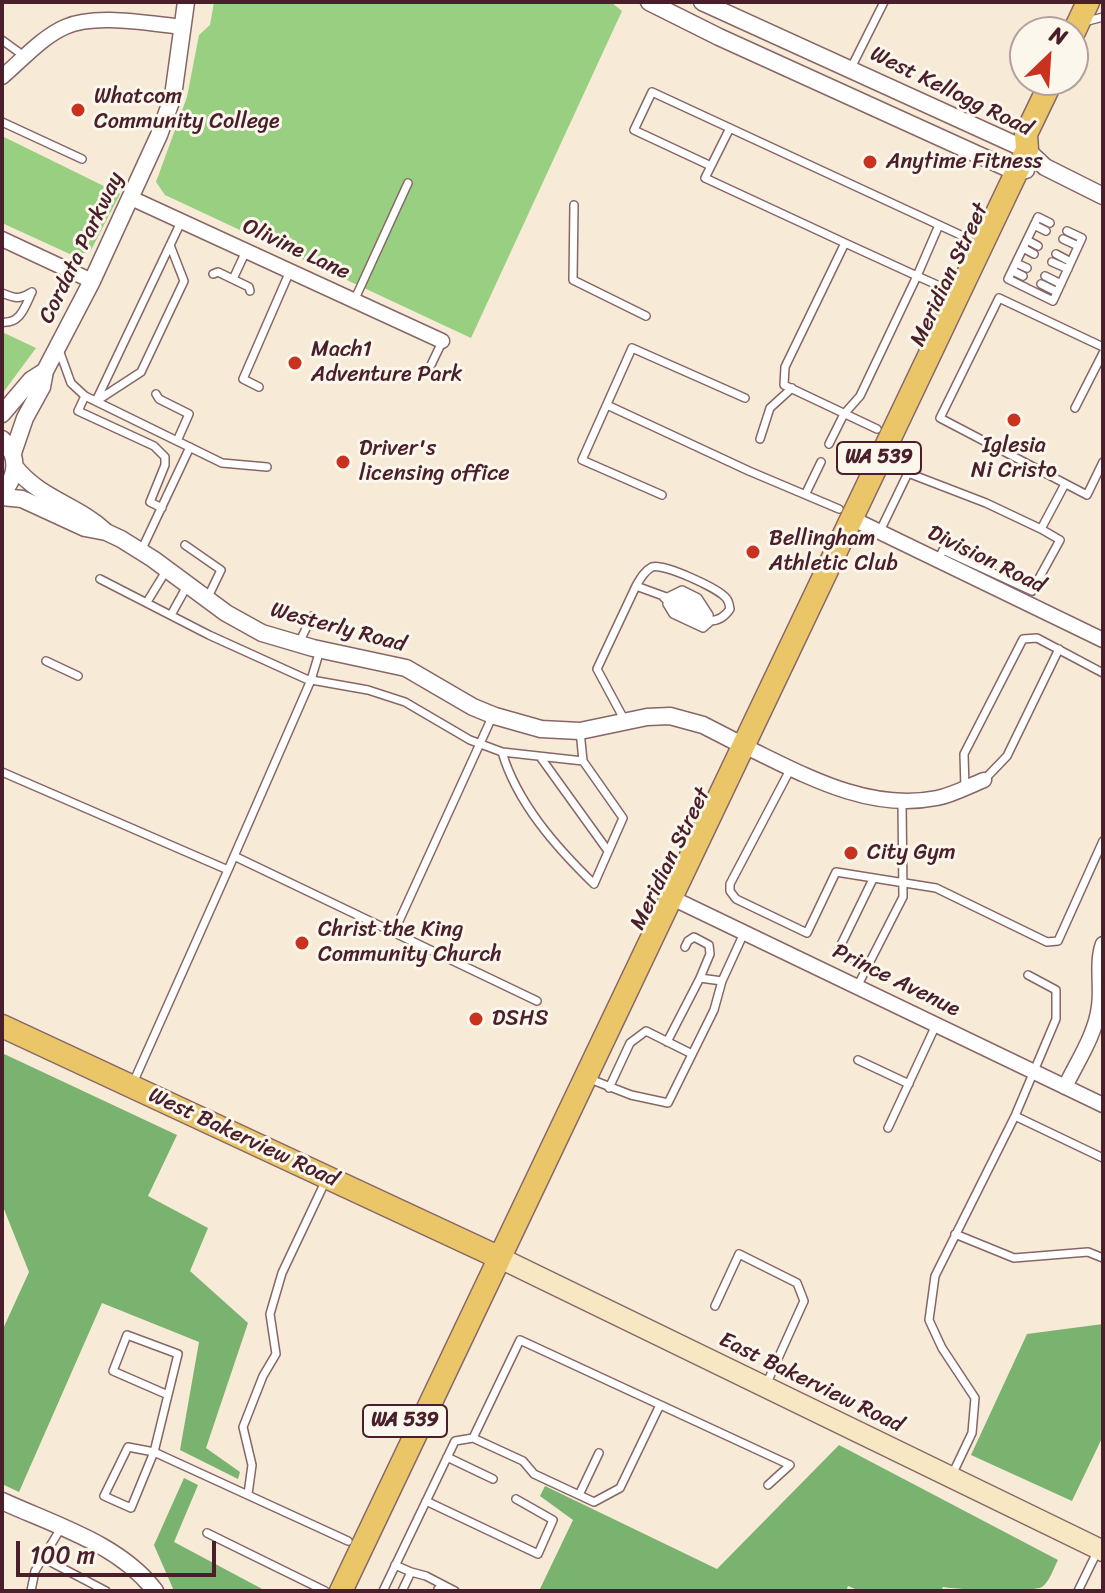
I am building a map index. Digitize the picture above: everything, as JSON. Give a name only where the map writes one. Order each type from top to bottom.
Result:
[{"type":"main road","name":"Meridian Street","points":[[325,1591],[491,1254],[584,1076],[670,897],[736,741],[1044,96]]},
{"type":"main road","name":"Meridian Street","points":[[341,1591],[491,1254],[683,836],[801,622],[805,597],[845,513],[877,429],[967,238],[1009,169]]},
{"type":"main road","points":[[670,897],[670,881],[683,836]]},
{"type":"main road","name":"West Bakerview Road","points":[[2,1026],[491,1254]]},
{"type":"main road","name":"East Bakerview Road","points":[[491,1254],[1101,1550]]},
{"type":"main road","points":[[333,1591],[349,1557],[348,1541]]},
{"type":"street","name":"Cordata Parkway","points":[[2,495],[10,485],[25,418],[42,387],[45,371],[92,281],[159,135],[173,96],[186,2]]},
{"type":"street","name":"West Kellogg Road","points":[[649,2],[1009,169],[1045,167]]},
{"type":"street","name":"West Kellogg Road","points":[[702,2],[1022,142],[1045,167]]},
{"type":"street","points":[[2,77],[68,25],[100,20],[183,27]]},
{"type":"street","points":[[1045,167],[1103,196]]},
{"type":"street","name":"Olivine Lane","points":[[131,198],[442,341]]},
{"type":"street","points":[[2,239],[92,281]]},
{"type":"street","name":"Cordata Parkway","points":[[2,414],[31,380],[45,371]]},
{"type":"street","name":"Westerly Road","points":[[2,439],[26,481],[90,517],[106,532],[141,551],[207,599],[262,633],[298,645],[406,668],[473,707],[493,715],[541,729],[580,731],[657,716],[684,718],[837,789],[868,797],[902,801],[938,798],[984,780]]},
{"type":"street","name":"Westerly Road","points":[[2,495],[22,499],[85,528],[106,532]]},
{"type":"street","name":"Division Road","points":[[845,513],[1103,640]]},
{"type":"street","name":"Prince Avenue","points":[[670,897],[1103,1105]]},
{"type":"street","points":[[1065,1087],[1099,1025],[1100,952],[1103,944]]},
{"type":"street","points":[[2,1501],[120,1558],[144,1577],[155,1591]]},
{"type":"lane","points":[[851,68],[884,2]]},
{"type":"lane","points":[[2,40],[26,57]]},
{"type":"lane","points":[[711,166],[634,130],[652,92],[967,238]]},
{"type":"lane","points":[[2,122],[82,159]]},
{"type":"lane","points":[[730,128],[705,178],[944,288]]},
{"type":"lane","points":[[354,301],[408,183]]},
{"type":"lane","points":[[574,205],[573,280],[646,316]]},
{"type":"lane","points":[[1048,227],[1038,217],[1008,279],[1053,301],[1082,238],[1065,235]]},
{"type":"lane","points":[[96,401],[181,222]]},
{"type":"lane","points":[[829,444],[844,414],[860,396],[939,225]]},
{"type":"lane","points":[[845,243],[785,367],[784,385],[877,429]]},
{"type":"lane","points":[[1025,244],[1036,250]]},
{"type":"lane","points":[[96,401],[141,372],[184,281],[170,245]]},
{"type":"lane","points":[[233,279],[246,251]]},
{"type":"lane","points":[[1054,258],[1069,266]]},
{"type":"lane","points":[[1014,267],[1025,272]]},
{"type":"lane","points":[[259,387],[243,379],[290,271]]},
{"type":"lane","points":[[213,274],[218,272],[249,287],[250,291]]},
{"type":"lane","points":[[1043,280],[1059,288]]},
{"type":"lane","points":[[2,293],[22,298],[32,292],[20,317],[10,323],[2,322]]},
{"type":"lane","points":[[1075,408],[1103,350],[999,298],[940,418],[1087,495],[1103,462]]},
{"type":"lane","points":[[431,365],[442,341]]},
{"type":"lane","points":[[58,348],[71,383],[85,396],[222,463],[267,467]]},
{"type":"lane","points":[[662,495],[582,460],[632,348],[745,398]]},
{"type":"lane","points":[[760,439],[770,408],[792,388]]},
{"type":"lane","points":[[156,394],[159,399],[189,414],[177,441]]},
{"type":"lane","points":[[85,396],[78,411],[160,450],[165,457],[165,465],[150,502],[162,508]]},
{"type":"lane","points":[[607,405],[845,513]]},
{"type":"lane","points":[[141,551],[190,447]]},
{"type":"lane","points":[[806,493],[821,462]]},
{"type":"lane","points":[[880,532],[908,473],[986,503],[1060,540],[1032,591],[943,550],[938,560]]},
{"type":"lane","points":[[1041,529],[1065,484]]},
{"type":"lane","points":[[185,545],[221,570],[207,599]]},
{"type":"lane","points":[[626,723],[597,669],[636,586],[643,573],[653,566],[665,566],[720,592],[728,599],[730,609],[720,620],[712,620],[703,628],[673,614],[664,598],[636,586]]},
{"type":"lane","points":[[147,602],[167,569]]},
{"type":"lane","points":[[100,579],[209,635],[311,680],[368,690],[405,702],[480,745],[502,752],[583,761]]},
{"type":"lane","points":[[171,615],[187,585]]},
{"type":"lane","points":[[664,598],[682,590],[698,598],[712,620]]},
{"type":"lane","points":[[298,645],[312,616]]},
{"type":"lane","points":[[965,788],[964,754],[1023,639],[1037,638],[1103,673]]},
{"type":"lane","points":[[984,780],[1007,756],[1059,649]]},
{"type":"lane","points":[[132,1085],[311,680],[320,650]]},
{"type":"lane","points":[[46,661],[78,676]]},
{"type":"lane","points":[[394,932],[493,715]]},
{"type":"lane","points":[[502,752],[506,767],[525,803],[570,860],[594,884],[623,818],[583,761],[580,731]]},
{"type":"lane","points":[[541,758],[608,851]]},
{"type":"lane","points":[[791,768],[730,884],[730,891],[736,899],[807,933],[836,872],[936,888],[1047,942],[1058,941],[1103,841]]},
{"type":"lane","points":[[2,772],[228,870]]},
{"type":"lane","points":[[857,987],[903,897],[902,801]]},
{"type":"lane","points":[[234,856],[537,1001]]},
{"type":"lane","points":[[868,966],[838,951],[873,879]]},
{"type":"lane","points":[[584,1076],[609,1088],[668,1103],[714,1010],[722,981],[744,933]]},
{"type":"lane","points":[[667,1042],[710,954],[709,945],[702,939],[694,937],[685,947]]},
{"type":"lane","points":[[952,1477],[972,1433],[975,1398],[942,1348],[929,1320],[935,1276],[1015,1116],[1056,1019],[1056,990],[1028,975]]},
{"type":"lane","points":[[700,978],[722,981]]},
{"type":"lane","points":[[888,1128],[936,1025]]},
{"type":"lane","points":[[609,1088],[630,1043],[648,1027],[667,1042],[692,1054]]},
{"type":"lane","points":[[858,1060],[909,1084]]},
{"type":"lane","points":[[1015,1116],[1103,1158]]},
{"type":"lane","points":[[248,1494],[252,1465],[243,1427],[263,1376],[276,1354],[270,1314],[282,1273],[327,1178]]},
{"type":"lane","points":[[955,1234],[1014,1258],[1088,1252],[1103,1258]]},
{"type":"lane","points":[[715,1306],[739,1254],[797,1283],[804,1301],[765,1387]]},
{"type":"lane","points":[[168,1395],[113,1371],[127,1335],[178,1354],[168,1395],[154,1452],[131,1508],[104,1496],[128,1447],[154,1452],[348,1541]]},
{"type":"lane","points":[[473,1438],[520,1340],[790,1465],[768,1485]]},
{"type":"lane","points":[[383,1591],[455,1441],[473,1438],[523,1461],[534,1474],[594,1502],[620,1488],[660,1405]]},
{"type":"lane","points":[[579,1495],[599,1453]]},
{"type":"lane","points":[[447,1457],[493,1479]]},
{"type":"lane","points":[[426,1501],[538,1554],[553,1520],[516,1499]]},
{"type":"lane","points":[[31,1591],[35,1571],[61,1528]]},
{"type":"lane","points":[[207,1533],[325,1591]]},
{"type":"lane","points":[[1078,1591],[1101,1550]]},
{"type":"lane","points":[[43,1558],[106,1591]]},
{"type":"lane","points":[[395,1565],[455,1591]]},
{"type":"lane","points":[[411,1572],[423,1582]]},
{"type":"lane","points":[[402,1591],[411,1572]]},
{"type":"green space","points":[[214,2],[611,2],[622,11],[471,338],[165,195],[156,182],[187,97],[199,35],[210,25]]},
{"type":"green space","points":[[2,136],[120,194],[90,252],[72,255],[2,223]]},
{"type":"green space","points":[[2,332],[36,348],[2,394]]},
{"type":"green space","points":[[2,1053],[177,1135],[148,1196],[208,1228],[190,1271],[248,1323],[206,1448],[240,1472],[238,1479],[180,1450],[199,1342],[102,1303],[19,1492],[2,1484],[2,1331],[29,1272],[2,1204]]},
{"type":"green space","points":[[1103,1324],[1103,1436],[1072,1501],[971,1455],[1027,1334]]},
{"type":"green space","points":[[839,1445],[1058,1560],[1047,1582],[1035,1589],[1010,1590],[943,1587],[941,1591],[860,1591],[848,1586],[846,1591],[539,1591],[573,1520],[540,1496],[545,1486],[717,1569]]},
{"type":"green space","points":[[184,1478],[198,1485],[174,1542],[266,1591],[174,1591],[154,1545]]},
{"type":"place","name":"Whatcom Community College","points":[[78,110]]},
{"type":"place","name":"Anytime Fitness","points":[[870,162]]},
{"type":"place","name":"Mach1 Adventure Park","points":[[295,363]]},
{"type":"place","name":"Iglesia Ni Cristo","points":[[1014,420]]},
{"type":"place","name":"Driver's licensing office","points":[[343,462]]},
{"type":"place","name":"Bellingham Athletic Club","points":[[753,552]]},
{"type":"place","name":"City Gym","points":[[851,853]]},
{"type":"place","name":"Christ the King Community Church","points":[[302,943]]},
{"type":"place","name":"DSHS","points":[[476,1019]]}]
